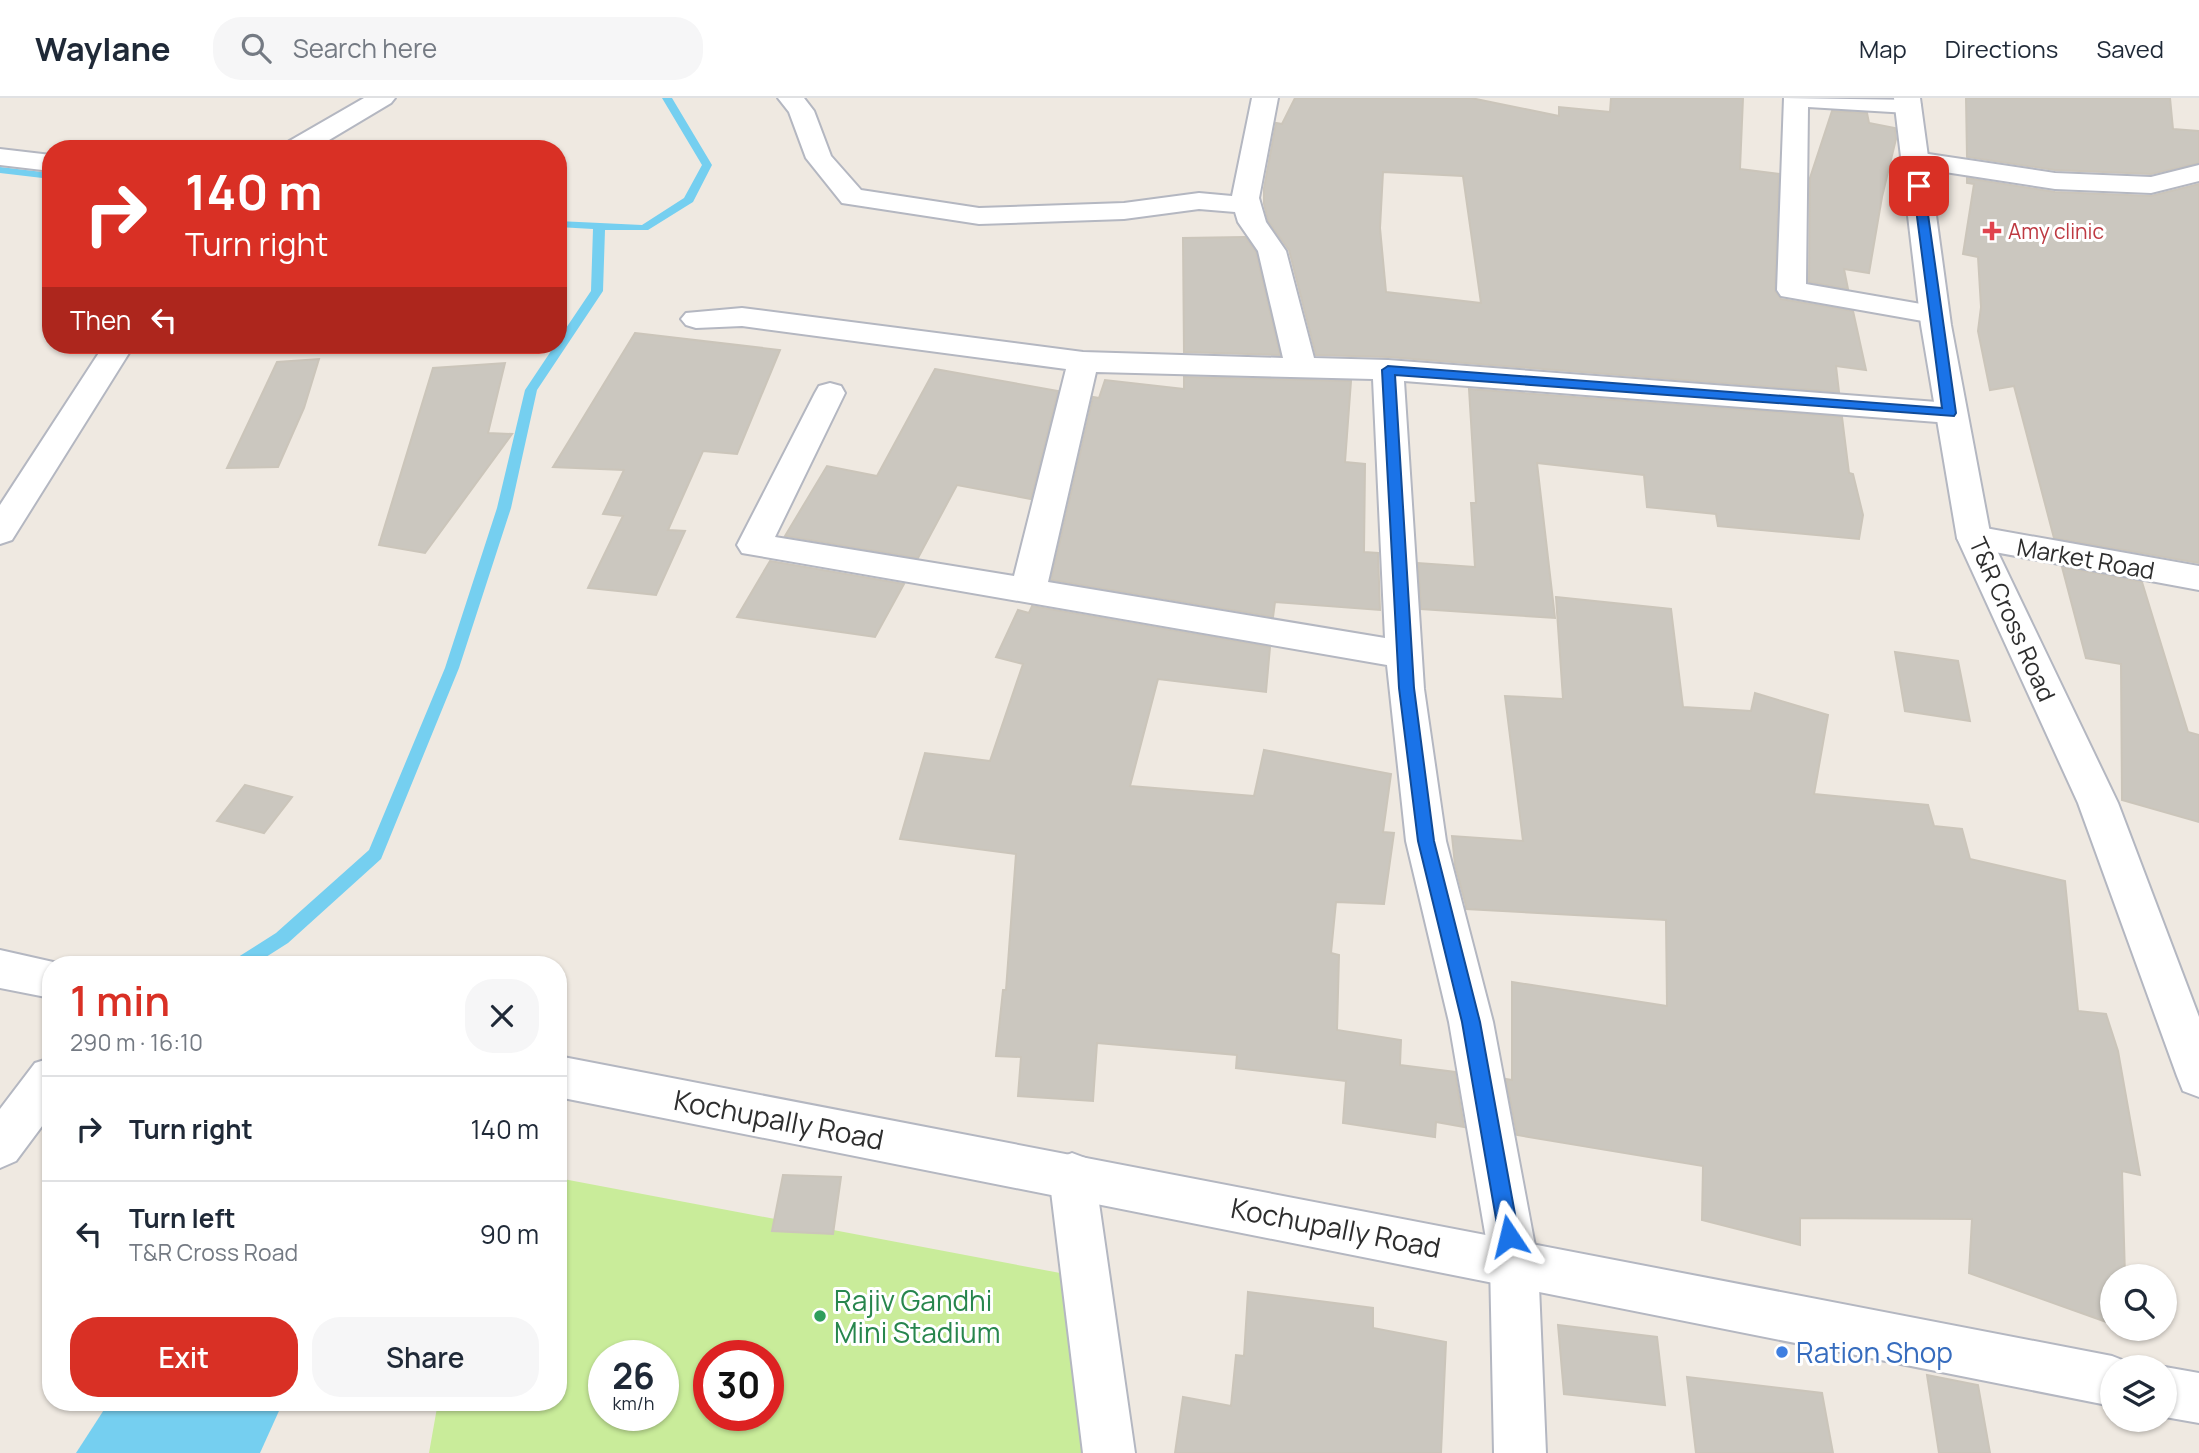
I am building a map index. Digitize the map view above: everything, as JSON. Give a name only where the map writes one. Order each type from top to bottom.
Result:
[{"type":"street","points":[[310,140],[382,98]]},
{"type":"street","points":[[790,98],[801,111],[819,158],[852,197],[979,216],[1124,211],[1199,201],[1247,205]]},
{"type":"street","points":[[1265,98],[1245,198],[1256,230],[1272,251],[1301,368]]},
{"type":"street","points":[[1908,101],[1796,99],[1791,290],[1934,314]]},
{"type":"street","name":"T&R Cross Road","points":[[1908,101],[1934,314],[1974,538],[2098,803],[2199,1076]]},
{"type":"street","points":[[0,157],[42,162]]},
{"type":"street","points":[[1915,160],[2055,181],[2151,185],[2199,173]]},
{"type":"street","points":[[696,319],[741,317],[1083,362],[1388,370],[1950,413]]},
{"type":"street","points":[[0,532],[113,354]]},
{"type":"street","points":[[1028,591],[1083,362]]},
{"type":"street","points":[[1388,370],[1406,688],[1426,841],[1471,1022],[1514,1262],[1520,1453]]},
{"type":"street","points":[[830,393],[754,545],[1405,655]]},
{"type":"street","name":"Market Road","points":[[1974,538],[2199,578]]},
{"type":"street","points":[[0,969],[42,977]]},
{"type":"street","name":"Kochupally Road","points":[[567,1078],[2100,1379]]},
{"type":"street","points":[[0,1146],[42,1090]]},
{"type":"street","points":[[1072,1175],[1109,1453]]},
{"type":"street","points":[[2177,1394],[2199,1398]]},
{"type":"green space","name":"Rajiv Gandhi Mini Stadium","points":[[567,1180],[1076,1276],[1104,1453],[429,1453],[436,1411],[567,1411]]},
{"type":"water","points":[[103,1411],[279,1411],[260,1453],[76,1453]]},
{"type":"building","points":[[1295,98],[1471,98],[1559,116],[1559,107],[1610,112],[1611,98],[1743,98],[1740,169],[1779,174],[1775,291],[1781,299],[1853,311],[1866,370],[1836,366],[1839,392],[1388,357],[1316,355],[1289,250],[1268,221],[1264,204],[1264,188],[1276,123],[1282,124]],"holes":[[[1383,172],[1463,176],[1481,303],[1386,292],[1380,228]]]},
{"type":"building","points":[[1966,98],[2170,98],[2173,129],[2199,131],[2199,163],[2151,174],[2055,170],[1967,157]]},
{"type":"building","points":[[1832,111],[1867,113],[1869,123],[1895,128],[1896,139],[1882,197],[1869,273],[1844,269],[1848,289],[1809,282],[1810,178]]},
{"type":"building","points":[[1967,178],[2055,192],[2151,196],[2199,184],[2199,563],[2054,538],[2014,386],[1990,390],[1978,331],[1981,307],[1978,257],[1963,254],[1974,184],[1967,183]]},
{"type":"building","points":[[1245,237],[1256,252],[1280,355],[1184,352],[1183,238]]},
{"type":"building","points":[[635,333],[780,350],[737,454],[703,451],[668,530],[685,531],[656,595],[588,588],[623,516],[603,514],[624,470],[553,467]]},
{"type":"building","points":[[319,359],[304,408],[278,467],[227,468],[277,362]]},
{"type":"building","points":[[505,363],[488,433],[512,434],[425,553],[379,545],[433,368]]},
{"type":"building","points":[[935,369],[1058,391],[1031,499],[957,485],[918,558],[785,536],[827,466],[877,476]]},
{"type":"building","points":[[1184,377],[1351,381],[1345,462],[1365,464],[1364,552],[1378,553],[1380,610],[1275,602],[1273,617],[1051,580],[1093,397],[1099,398],[1105,380],[1184,389]]},
{"type":"building","points":[[1469,389],[1842,417],[1849,473],[1853,474],[1863,515],[1859,539],[1718,526],[1716,514],[1647,507],[1644,475],[1537,463],[1555,618],[1421,609],[1418,563],[1475,567],[1471,503],[1476,503]]},
{"type":"building","points":[[770,561],[904,584],[875,637],[737,617]]},
{"type":"building","points":[[2062,567],[2142,582],[2188,732],[2199,735],[2199,822],[2122,800],[2121,664],[2086,658]]},
{"type":"building","points":[[1556,597],[1671,609],[1683,707],[1751,711],[1755,693],[1828,715],[1814,794],[1928,805],[1934,826],[1962,829],[1970,859],[2065,881],[2078,1011],[2106,1014],[2118,1051],[2140,1175],[2122,1171],[2125,1264],[2100,1264],[2100,1320],[1969,1273],[1972,1219],[1800,1218],[1800,1245],[1702,1220],[1703,1166],[1517,1135],[1506,1079],[1512,1080],[1512,982],[1667,1006],[1666,920],[1466,909],[1455,865],[1452,836],[1523,841],[1505,696],[1563,699]]},
{"type":"building","points":[[1032,606],[1270,647],[1266,692],[1158,679],[1130,786],[1254,796],[1264,750],[1391,774],[1383,832],[1394,833],[1384,904],[1336,902],[1331,953],[1339,955],[1337,1030],[1401,1040],[1400,1065],[1455,1072],[1464,1127],[1436,1122],[1435,1137],[1343,1123],[1346,1081],[1236,1068],[1237,1055],[1097,1043],[1093,1101],[1018,1096],[1021,1057],[996,1056],[1003,990],[1006,990],[1016,854],[900,839],[925,753],[990,761],[1023,664],[996,657],[1018,610],[1029,613]]},
{"type":"building","points":[[1895,652],[1958,661],[1970,721],[1905,711]]},
{"type":"building","points":[[245,785],[292,797],[264,833],[217,821]]},
{"type":"building","points":[[783,1175],[841,1177],[833,1234],[772,1231]]},
{"type":"building","points":[[1248,1292],[1373,1308],[1373,1328],[1446,1342],[1441,1453],[1175,1453],[1183,1397],[1231,1406],[1236,1355],[1244,1356]]},
{"type":"building","points":[[1558,1325],[1657,1337],[1665,1405],[1564,1394]]},
{"type":"building","points":[[1927,1375],[1978,1385],[1990,1453],[1939,1453]]},
{"type":"building","points":[[1687,1377],[1822,1393],[1833,1453],[1696,1453]]},
{"type":"waterway","points":[[567,224],[644,228],[689,200],[707,165],[667,98]]},
{"type":"waterway","points":[[0,170],[42,175]]},
{"type":"waterway","points":[[567,336],[597,291],[599,226]]},
{"type":"waterway","points":[[254,956],[282,938],[375,854],[452,668],[504,508],[531,390],[555,354]]},
{"type":"place","name":"Amy clinic","points":[[1992,231]]},
{"type":"place","name":"Rajiv Gandhi Mini Stadium","points":[[820,1316]]},
{"type":"place","name":"Ration Shop","points":[[1782,1352]]},
{"type":"route","points":[[1509,1236],[1471,1022],[1426,841],[1406,688],[1388,370],[1950,413],[1934,314],[1919,186]]}]
